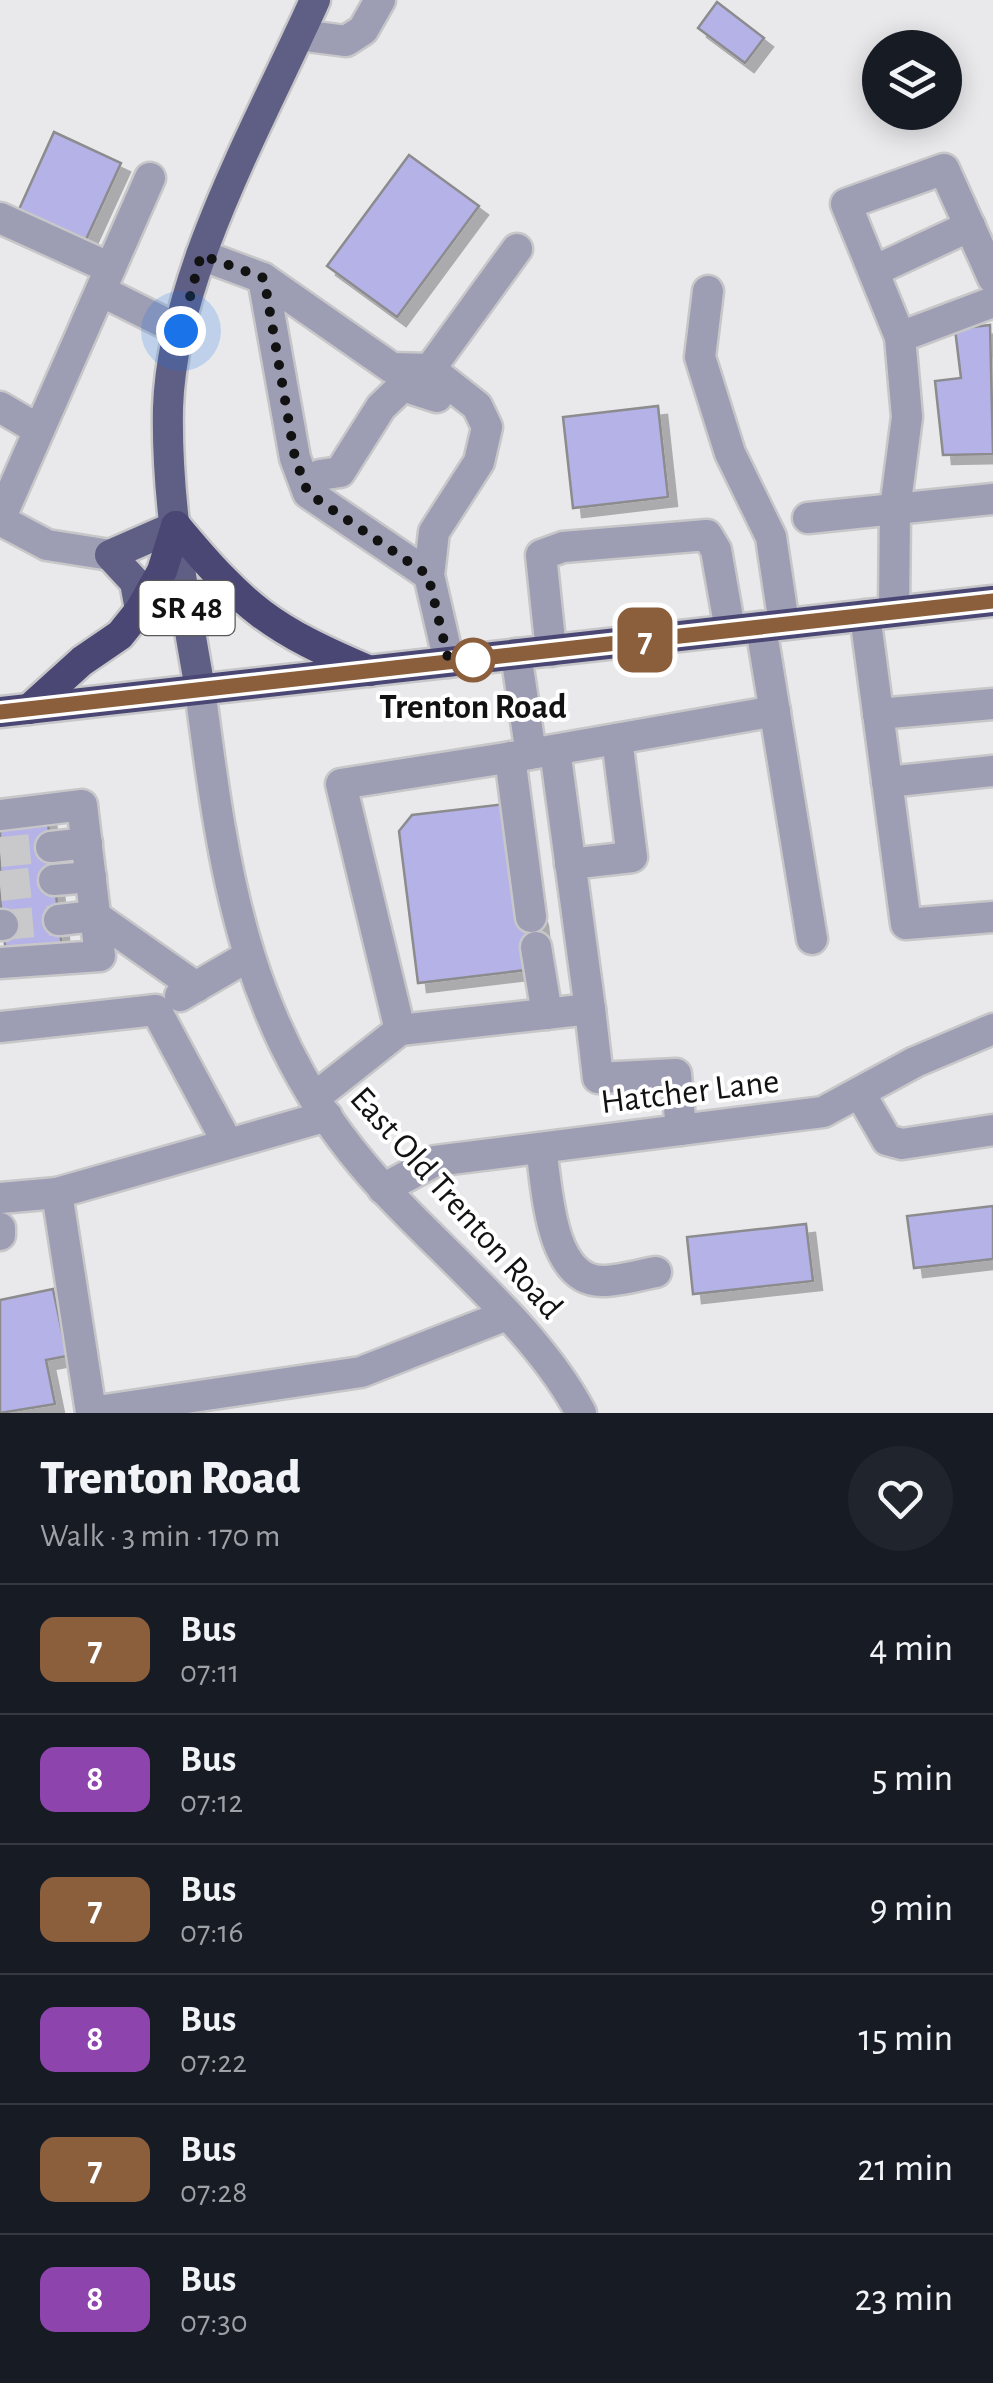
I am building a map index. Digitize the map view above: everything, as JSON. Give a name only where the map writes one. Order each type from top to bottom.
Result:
[{"type":"highway","points":[[176,526],[227,587],[264,619],[376,673]]},
{"type":"highway","name":"SR 48","points":[[15,710],[120,635],[162,572],[176,526]]},
{"type":"highway","points":[[15,710],[376,673],[993,601]]},
{"type":"main road","name":"SR 48","points":[[200,689],[176,526],[168,406],[181,331],[201,255],[315,0]]},
{"type":"main road","points":[[140,610],[135,582],[110,555],[176,526]]},
{"type":"street","points":[[299,36],[346,41],[362,30],[380,0]]},
{"type":"street","points":[[993,278],[944,169],[846,204],[900,337],[907,417],[879,613],[878,714],[906,924],[993,917]]},
{"type":"street","points":[[110,555],[48,546],[0,520],[150,178]]},
{"type":"street","points":[[0,218],[105,280],[181,331]]},
{"type":"street","points":[[874,272],[970,226]]},
{"type":"street","points":[[430,369],[517,248]]},
{"type":"street","points":[[201,255],[264,278],[392,368],[430,369],[477,406],[487,427],[479,462],[434,532],[428,575],[449,662]]},
{"type":"street","points":[[264,278],[295,458],[314,484],[428,575]]},
{"type":"street","points":[[708,292],[700,357],[730,453],[771,537],[774,711],[812,939]]},
{"type":"street","points":[[900,337],[993,302]]},
{"type":"street","points":[[314,484],[392,368]]},
{"type":"street","points":[[314,484],[340,472],[381,407],[404,386],[424,389],[456,408],[472,429],[471,442],[479,462]]},
{"type":"street","points":[[0,407],[40,430]]},
{"type":"street","points":[[808,518],[993,499]]},
{"type":"street","points":[[551,651],[541,556],[564,548],[706,535],[716,550],[730,630]]},
{"type":"street","points":[[516,654],[532,754],[533,932],[546,1014]]},
{"type":"street","name":"East Old Trenton Road","points":[[200,689],[225,868],[247,958],[268,1013],[320,1107],[383,1189],[559,1378],[581,1413]]},
{"type":"street","points":[[878,714],[993,704]]},
{"type":"street","points":[[400,1030],[341,784],[774,711]]},
{"type":"street","points":[[570,864],[632,857],[618,739]]},
{"type":"street","points":[[532,754],[570,864],[598,1078],[676,1074],[681,1130]]},
{"type":"street","points":[[887,782],[993,771]]},
{"type":"street","points":[[0,815],[82,805],[100,956],[0,964]]},
{"type":"street","points":[[51,848],[86,843]]},
{"type":"street","points":[[54,880],[90,877]]},
{"type":"street","points":[[59,920],[95,916],[196,987]]},
{"type":"street","points":[[0,1027],[156,1010],[247,958]]},
{"type":"street","points":[[0,1198],[57,1192],[228,1144],[320,1107],[400,1030],[590,1009]]},
{"type":"street","points":[[156,1010],[228,1144]]},
{"type":"street","name":"Hatcher Lane","points":[[383,1189],[435,1161],[823,1112],[914,1062],[993,1029]]},
{"type":"street","points":[[861,1094],[888,1140],[902,1144],[993,1130]]},
{"type":"street","points":[[541,1148],[558,1250],[576,1270],[598,1282],[656,1272]]},
{"type":"street","points":[[57,1192],[92,1412],[361,1372],[504,1316]]},
{"type":"building","points":[[717,2],[764,38],[745,63],[698,28]]},
{"type":"building","points":[[54,132],[121,163],[83,246],[16,216]]},
{"type":"building","points":[[409,155],[479,206],[397,317],[327,266]]},
{"type":"building","points":[[990,325],[993,454],[943,455],[935,381],[961,378],[955,329]]},
{"type":"building","points":[[658,406],[668,497],[573,508],[563,417]]},
{"type":"building","points":[[505,804],[539,917],[542,946],[526,970],[418,983],[399,831],[412,815]]},
{"type":"building","points":[[47,814],[62,948],[6,954],[0,899],[0,819]]},
{"type":"building","points":[[993,1206],[993,1259],[914,1268],[907,1216]]},
{"type":"building","points":[[806,1224],[813,1281],[693,1294],[687,1237]]},
{"type":"building","points":[[53,1289],[67,1356],[46,1360],[55,1404],[0,1413],[0,1300]]},
{"type":"tunnel","points":[[0,852],[51,847]]},
{"type":"tunnel","points":[[0,886],[54,880]]},
{"type":"tunnel","points":[[3,925],[59,920]]},
{"type":"bus line","name":"7","points":[[0,712],[376,673],[993,601]]},
{"type":"place","name":"Trenton Road","points":[[473,660]]},
{"type":"route","points":[[181,331],[201,255],[264,278],[295,458],[308,493],[428,575],[449,662],[473,660]]}]
